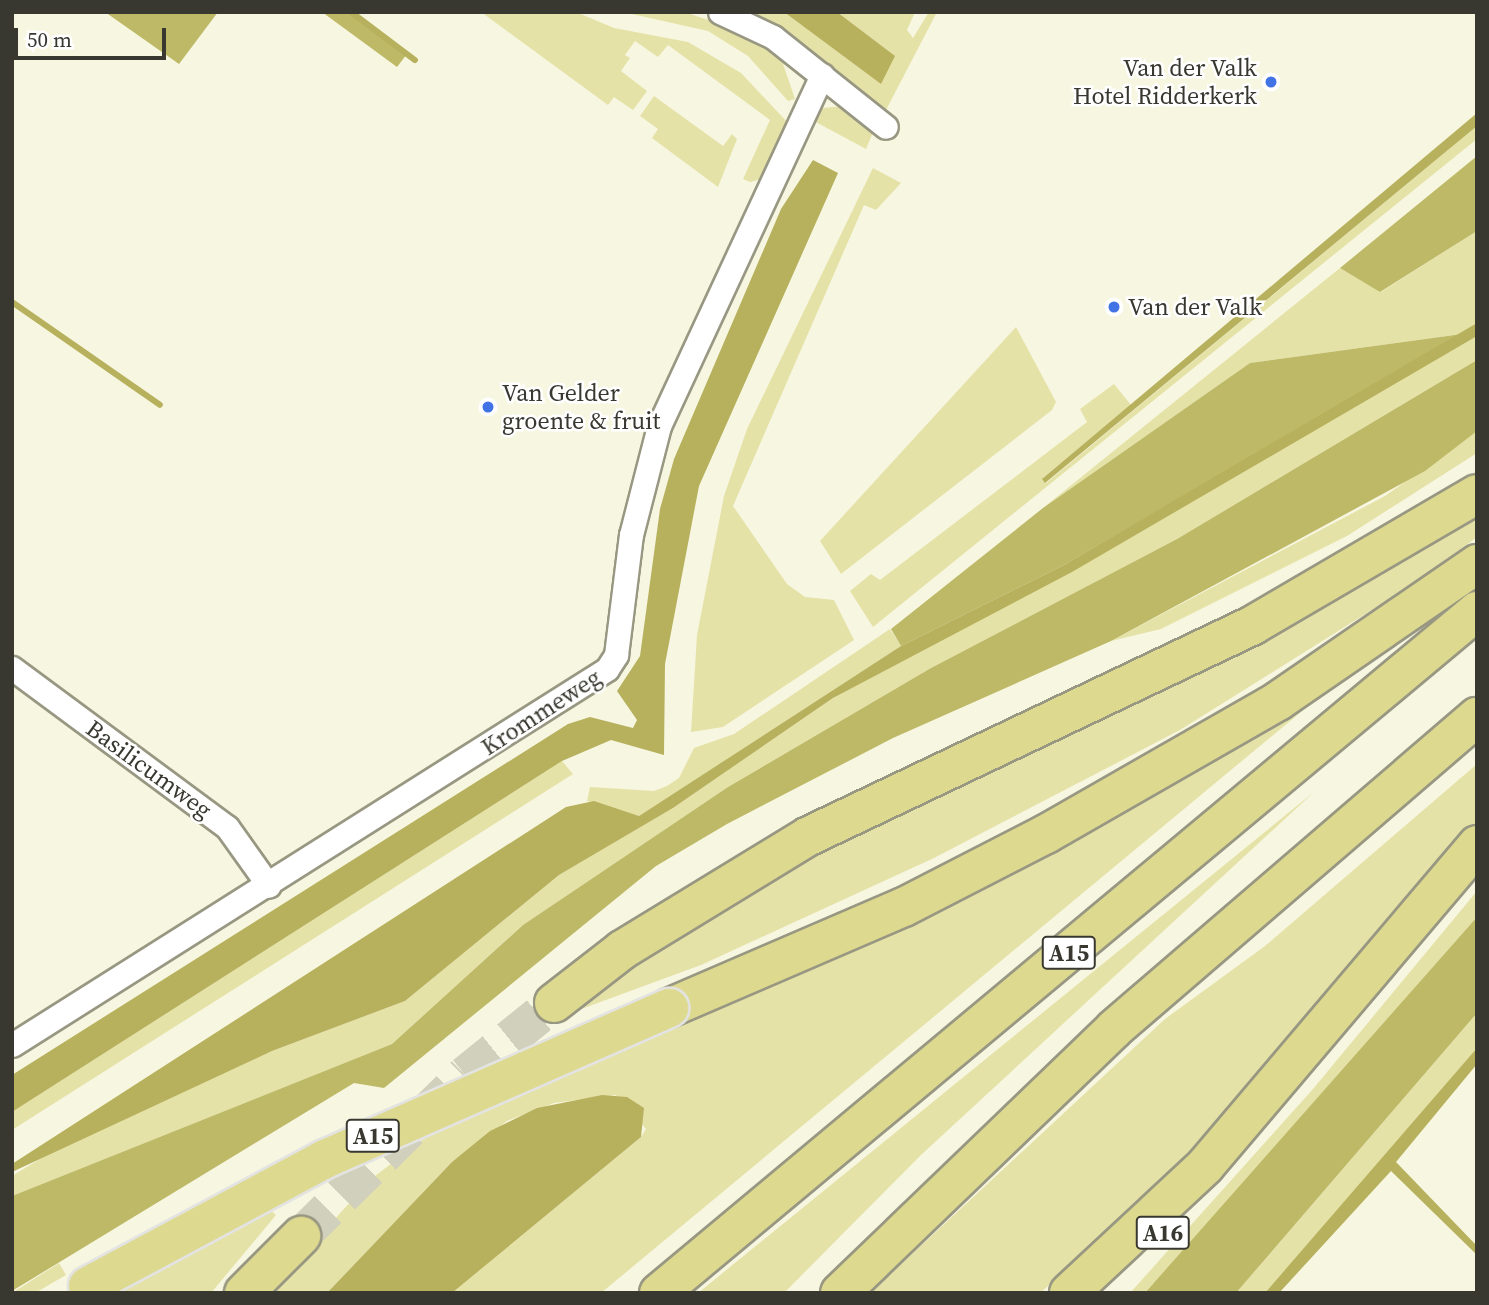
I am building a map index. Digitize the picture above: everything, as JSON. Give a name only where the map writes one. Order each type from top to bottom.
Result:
[{"type":"highway","points":[[554,1003],[633,943],[809,836],[1253,625],[1477,494]]},
{"type":"highway","name":"A15","points":[[83,1290],[325,1159],[904,907],[1046,834],[1278,701],[1477,564]]},
{"type":"highway","name":"A15","points":[[659,1293],[1477,611]]},
{"type":"highway","points":[[840,1293],[1114,1029],[1477,717]]},
{"type":"highway","points":[[1069,1293],[1205,1167],[1477,845]]},
{"type":"highway","name":"A16","points":[[1111,1293],[1157,1242],[1205,1167]]},
{"type":"highway","points":[[244,1293],[299,1239],[254,1293]]},
{"type":"street","points":[[720,12],[773,37],[886,127]]},
{"type":"street","name":"Krommeweg","points":[[12,1045],[269,886],[607,669],[616,655],[631,535],[659,426],[822,75]]},
{"type":"street","name":"Basilicumweg","points":[[12,668],[227,827],[269,886]]},
{"type":"shaded area","points":[[105,12],[218,12],[179,64]]},
{"type":"shaded area","points":[[322,12],[351,12],[407,54],[397,67]]},
{"type":"shaded area","points":[[481,12],[576,12],[614,28],[688,42],[741,73],[788,123],[761,179],[750,182],[743,179],[770,120],[668,45],[658,57],[635,41],[625,55],[630,58],[621,71],[647,91],[633,110],[614,97],[608,105]]},
{"type":"shaded area","points":[[623,12],[684,12],[727,26],[781,58],[795,99],[788,101],[748,56],[708,31]]},
{"type":"shaded area","points":[[748,12],[784,12],[868,74],[894,56],[837,12],[915,12],[907,30],[913,38],[929,12],[937,12],[886,110]]},
{"type":"shaded area","points":[[784,12],[837,12],[895,56],[881,84]]},
{"type":"shaded area","points":[[654,96],[723,146],[732,134],[737,139],[718,187],[652,138],[658,129],[640,116]]},
{"type":"shaded area","points":[[844,106],[874,130],[866,149],[812,120],[823,108]]},
{"type":"shaded area","points":[[1477,113],[1477,126],[1045,483],[1042,479]]},
{"type":"shaded area","points":[[1477,126],[1477,139],[873,627],[850,591],[871,574],[880,580],[1087,422],[1080,409],[1114,384],[1131,405],[1043,478],[1046,483]]},
{"type":"shaded area","points":[[1477,156],[1477,231],[1380,292],[1340,268]]},
{"type":"shaded area","points":[[813,160],[838,173],[699,486],[665,664],[664,755],[611,740],[562,761],[12,1112],[12,1075],[568,724],[590,717],[633,728],[637,720],[617,691],[640,656],[660,509],[674,459],[781,209]]},
{"type":"shaded area","points":[[873,168],[901,183],[876,210],[864,205],[733,506],[787,584],[805,597],[834,600],[854,640],[723,727],[691,732],[697,635],[724,496],[747,429]]},
{"type":"shaded area","points":[[1477,231],[1477,323],[1462,334],[1250,363],[1043,508],[1340,268],[1381,292]]},
{"type":"shaded area","points":[[1477,323],[1477,336],[1297,441],[1072,572],[833,698],[673,808],[559,875],[405,1001],[272,1051],[12,1172],[12,1164],[566,807],[594,801],[639,816],[901,646],[1064,565]]},
{"type":"shaded area","points":[[1016,327],[1056,402],[1052,410],[841,574],[820,541]]},
{"type":"shaded area","points":[[1462,334],[1064,565],[901,646],[891,629],[1043,508],[1250,363]]},
{"type":"shaded area","points":[[1477,336],[1477,360],[1177,539],[931,668],[728,787],[523,925],[392,1044],[12,1196],[12,1176],[50,1153],[272,1051],[405,1001],[559,875],[673,808],[833,698]]},
{"type":"shaded area","points":[[1477,360],[1477,431],[1425,471],[1111,641],[893,738],[727,824],[656,866],[384,1088],[354,1083],[12,1291],[12,1196],[392,1044],[523,925],[728,787],[931,668],[1177,539]]},
{"type":"shaded area","points":[[1477,431],[1477,453],[1347,536],[1161,629],[1111,641],[1385,496]]},
{"type":"shaded area","points":[[1477,513],[1477,537],[1426,576],[1180,730],[934,858],[701,965],[576,1011],[621,967],[793,863],[1244,652]]},
{"type":"shaded area","points":[[890,629],[901,646],[639,816],[587,801],[590,787],[654,791],[667,786],[679,778],[694,748],[734,734]]},
{"type":"shaded area","points":[[1384,643],[601,1293],[452,1293],[641,1137],[646,1129],[616,1095],[554,1103],[507,1121],[452,1162],[327,1293],[268,1293],[371,1179],[453,1117],[692,1020]]},
{"type":"shaded area","points":[[562,761],[573,774],[12,1130],[12,1112]]},
{"type":"shaded area","points":[[1477,764],[1477,825],[1205,1143],[1063,1273],[1040,1293],[870,1293],[1165,1019],[1265,946]]},
{"type":"shaded area","points":[[1314,792],[921,1155],[784,1293],[698,1293]]},
{"type":"shaded area","points":[[1477,891],[1477,917],[1183,1252],[1145,1293],[1130,1293],[1313,1089]]},
{"type":"shaded area","points":[[1477,917],[1477,1013],[1236,1293],[1145,1293]]},
{"type":"shaded area","points":[[1477,1013],[1477,1048],[1381,1164],[1265,1293],[1236,1293]]},
{"type":"shaded area","points":[[1477,1048],[1477,1064],[1396,1162],[1477,1246],[1477,1255],[1391,1171],[1279,1293],[1265,1293]]},
{"type":"shaded area","points":[[602,1095],[627,1097],[644,1108],[641,1137],[452,1293],[327,1293],[452,1162],[490,1131],[537,1108]]},
{"type":"shaded area","points":[[267,1207],[276,1215],[211,1293],[108,1293]]},
{"type":"shaded area","points":[[59,1263],[66,1275],[35,1293],[12,1293]]},
{"type":"waterway","points":[[351,12],[415,60]]},
{"type":"waterway","points":[[12,302],[160,405]]},
{"type":"tunnel","points":[[301,1236],[465,1075],[554,1003]]},
{"type":"place","name":"Van der Valk Hotel Ridderkerk","points":[[1271,82]]},
{"type":"place","name":"Van der Valk","points":[[1114,307]]},
{"type":"place","name":"Van Gelder groente & fruit","points":[[488,407]]}]
